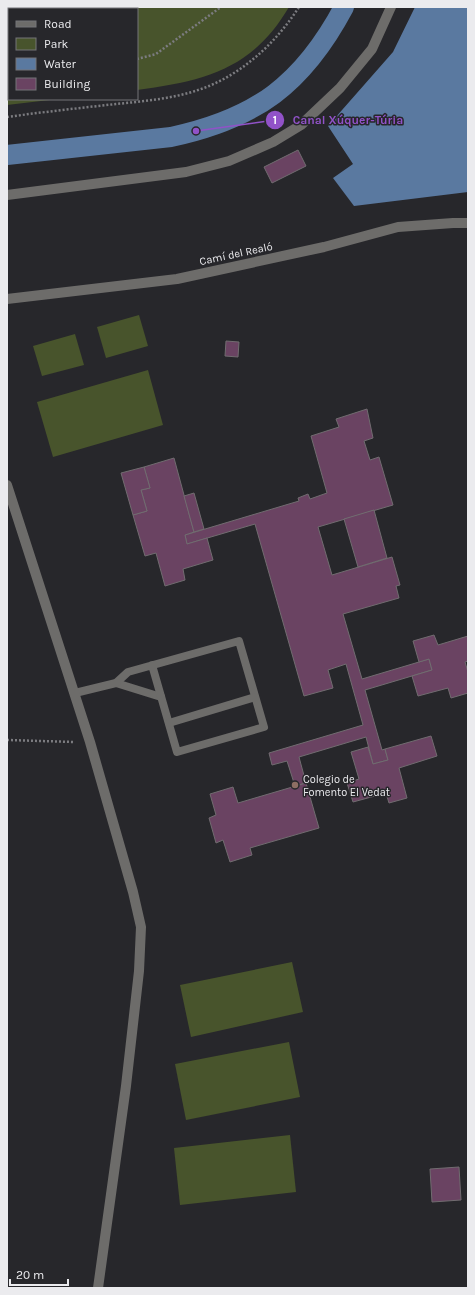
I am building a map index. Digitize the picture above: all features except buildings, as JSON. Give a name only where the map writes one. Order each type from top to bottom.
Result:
[{"type":"street","points":[[7,195],[186,172],[229,161],[273,142],[301,124],[340,88],[372,49],[391,7]]},
{"type":"street","name":"Camí del Realó","points":[[7,299],[177,279],[324,247],[398,227],[468,223]]},
{"type":"street","points":[[7,484],[90,742],[133,892],[141,927],[139,971],[126,1086],[98,1288]]},
{"type":"lane","points":[[75,693],[116,683],[128,672],[152,665],[239,641],[264,727],[177,752],[152,665]]},
{"type":"lane","points":[[116,683],[161,697]]},
{"type":"lane","points":[[169,723],[255,697]]},
{"type":"path","points":[[138,59],[156,54],[221,7]]},
{"type":"path","points":[[7,117],[150,100],[183,94],[208,86],[232,74],[258,56],[288,24],[299,7]]},
{"type":"path","points":[[7,740],[90,742]]},
{"type":"green space","points":[[7,7],[289,7],[275,28],[259,45],[242,59],[224,69],[184,82],[138,90],[138,8],[8,8],[8,100],[50,100],[7,105]]},
{"type":"green space","points":[[139,315],[148,346],[106,358],[97,327]]},
{"type":"green space","points":[[75,334],[84,365],[42,376],[33,346]]},
{"type":"green space","points":[[148,370],[163,425],[53,457],[37,402]]},
{"type":"green space","points":[[292,962],[303,1012],[191,1037],[180,985]]},
{"type":"green space","points":[[289,1042],[300,1097],[186,1120],[175,1064]]},
{"type":"green space","points":[[290,1135],[296,1192],[180,1205],[174,1148]]},
{"type":"water","points":[[415,7],[468,7],[468,192],[354,206],[333,178],[353,164],[328,126],[393,52]]},
{"type":"waterway","points":[[7,155],[171,137],[228,120],[252,108],[274,94],[294,77],[312,57],[344,7]]},
{"type":"place","name":"Canal Xúquer-Túria","points":[[196,131]]},
{"type":"place","name":"Colegio de Fomento El Vedat","points":[[295,785]]}]
